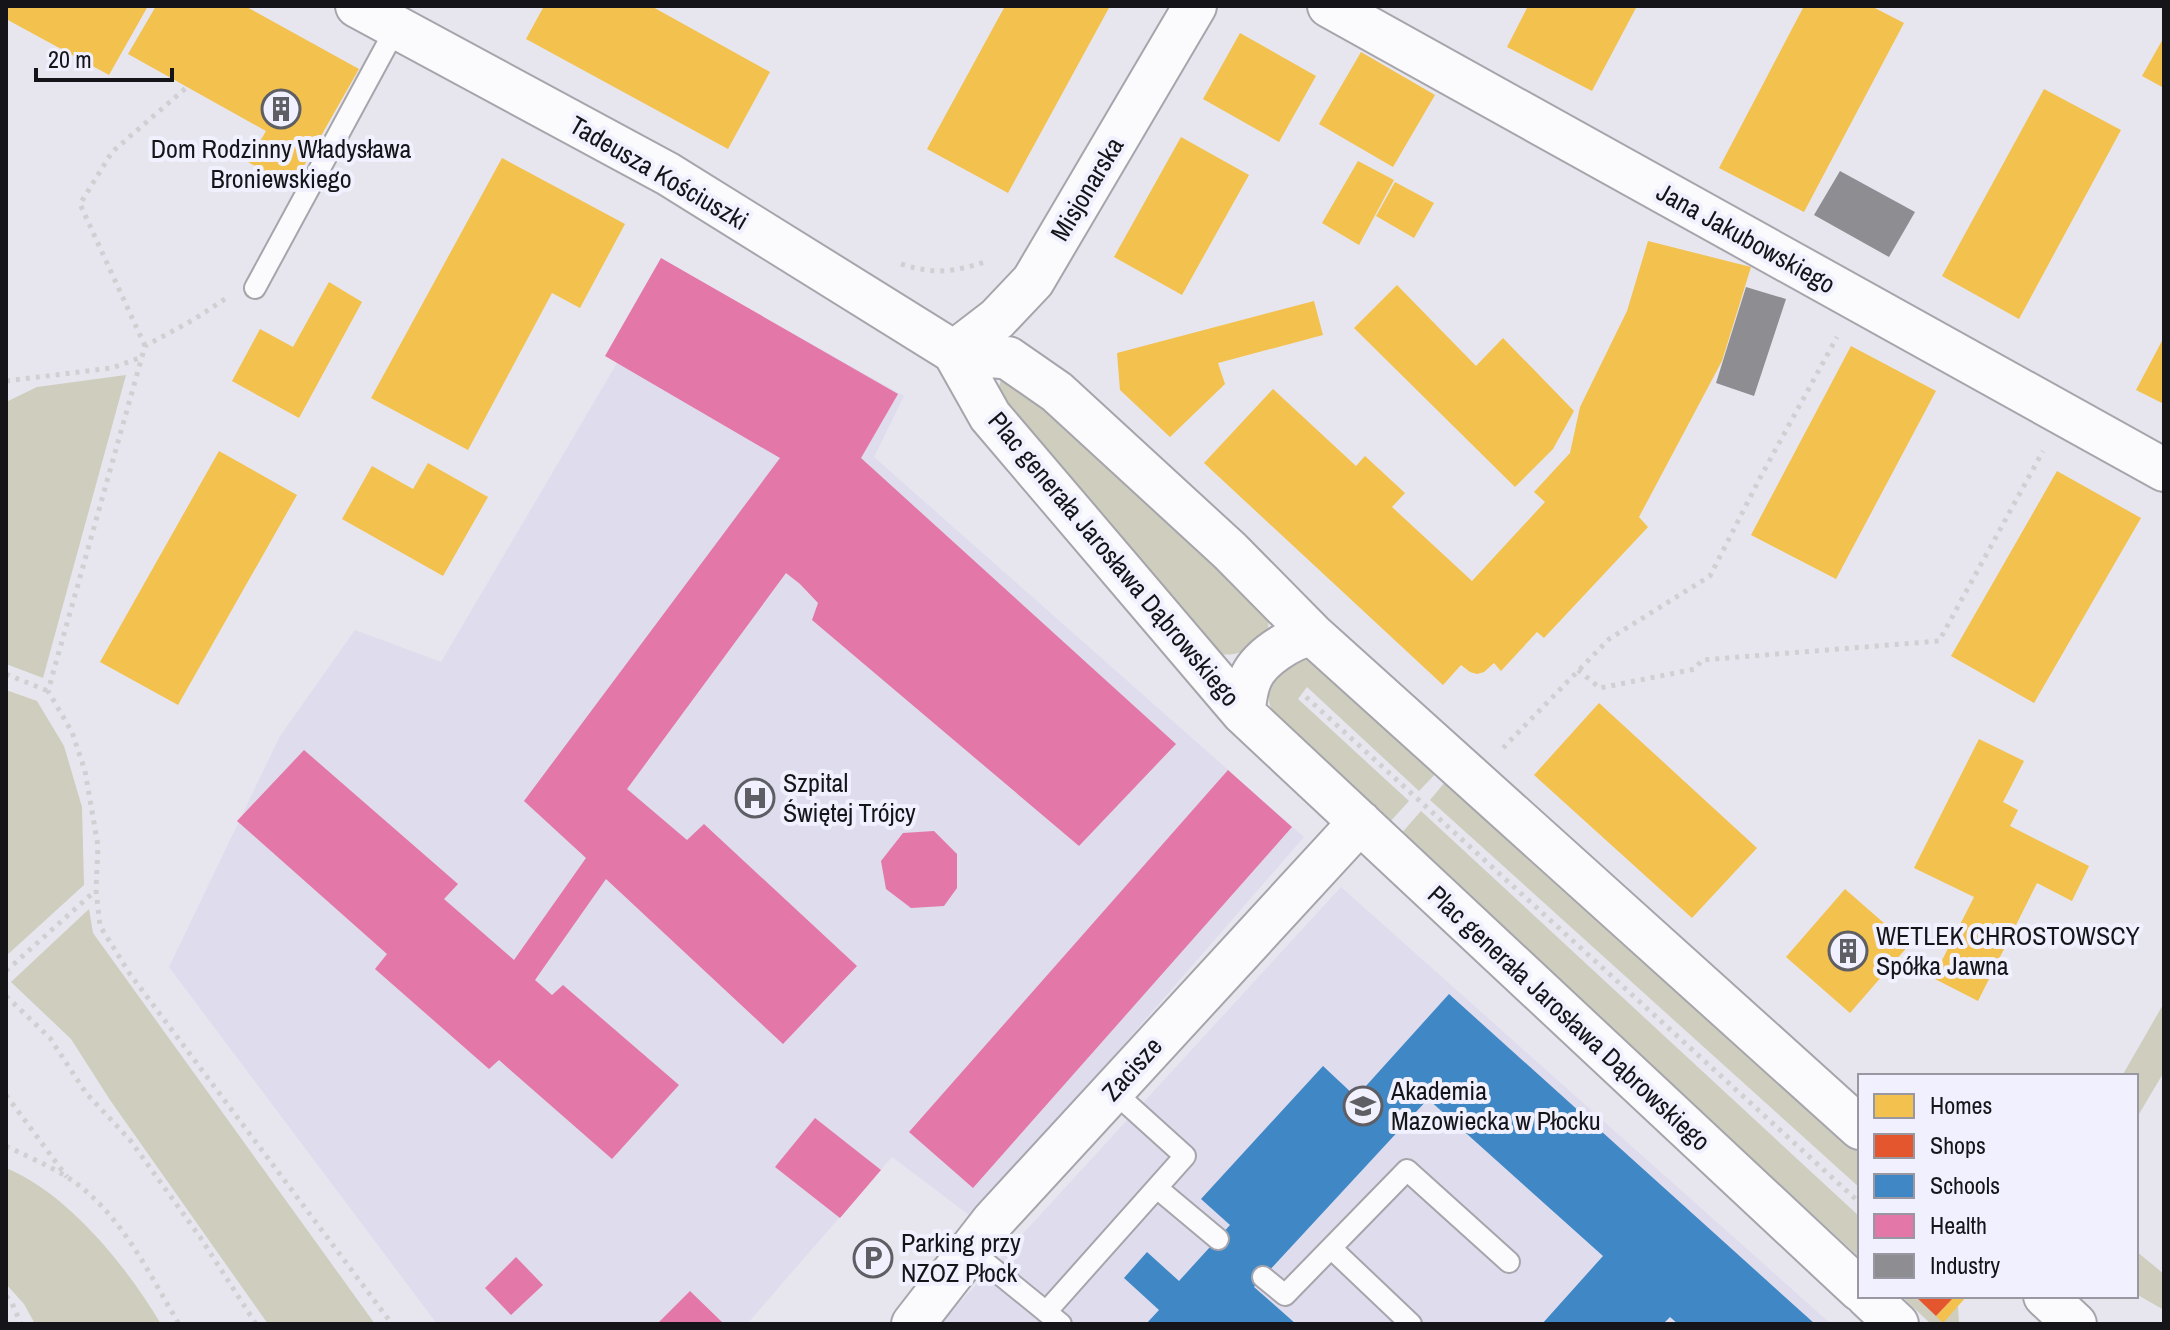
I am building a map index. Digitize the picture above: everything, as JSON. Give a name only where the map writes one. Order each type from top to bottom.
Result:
[{"type":"street","name":"Tadeusza Kościuszki","points":[[357,6],[668,174],[954,352]]},
{"type":"street","name":"Misjonarska","points":[[954,352],[997,319],[1033,281],[1195,6]]},
{"type":"street","name":"Jana Jakubowskiego","points":[[1329,6],[2164,470]]},
{"type":"street","points":[[954,352],[1008,358],[1057,392],[1230,551],[1312,634],[1858,1126]]},
{"type":"street","name":"Plac generała Jarosława Dąbrowskiego","points":[[954,352],[990,416],[1243,713],[1858,1288]]},
{"type":"street","name":"Plac generała Jarosława Dąbrowskiego","points":[[1243,713],[1250,678],[1271,654],[1297,637],[1312,634]]},
{"type":"street","name":"Zacisze","points":[[913,1324],[993,1221],[1113,1091],[1371,833]]},
{"type":"street","points":[[1869,1298],[1897,1324]]},
{"type":"street","points":[[2047,1298],[2075,1324]]},
{"type":"lane","points":[[255,288],[396,28]]},
{"type":"lane","points":[[970,1250],[1053,1318],[1185,1156],[1113,1091]]},
{"type":"lane","points":[[1263,1277],[1285,1295],[1407,1170],[1509,1262]]},
{"type":"lane","points":[[1157,1188],[1218,1239]]},
{"type":"lane","points":[[1331,1248],[1411,1324]]},
{"type":"path","points":[[48,691],[145,346],[80,204],[112,152],[187,87]]},
{"type":"path","points":[[896,262],[927,272],[963,269],[996,258]]},
{"type":"path","points":[[145,346],[193,320],[237,289],[255,288]]},
{"type":"path","points":[[1500,752],[1609,639],[1710,576],[1841,331]]},
{"type":"path","points":[[6,381],[112,368],[142,357]]},
{"type":"path","points":[[1578,670],[1600,688],[1695,669],[1702,660],[1939,641],[2044,450]]},
{"type":"path","points":[[6,674],[48,691],[72,732],[85,771],[98,846],[96,890],[100,926],[130,974],[392,1324]]},
{"type":"path","points":[[1306,697],[1858,1201]]},
{"type":"path","points":[[1371,833],[1419,801],[1454,761]]},
{"type":"path","points":[[6,971],[96,890]]},
{"type":"path","points":[[6,996],[50,1038],[86,1093],[130,1140],[200,1237],[256,1324]]},
{"type":"path","points":[[6,1095],[68,1177],[124,1232],[179,1324]]},
{"type":"path","points":[[6,1146],[68,1177]]},
{"type":"path","points":[[6,1296],[21,1324]]},
{"type":"shaded area","name":"Szpital Świętej Trójcy","points":[[670,264],[904,396],[874,457],[1304,837],[973,1218],[892,1157],[747,1324],[437,1324],[169,967],[280,736],[355,630],[441,662],[617,363]]},
{"type":"shaded area","points":[[126,375],[43,678],[6,664],[6,402],[37,387]]},
{"type":"shaded area","points":[[1010,379],[1267,614],[1267,631],[1256,645],[1238,653],[1220,654],[1006,405],[997,393],[1001,380]]},
{"type":"shaded area","points":[[1311,659],[1442,767],[1419,791],[1307,687],[1298,699],[1409,801],[1388,824],[1275,717],[1270,706],[1270,686],[1281,671]]},
{"type":"shaded area","points":[[6,690],[37,701],[64,746],[82,807],[84,885],[6,956]]},
{"type":"shaded area","points":[[1451,775],[1858,1142],[1858,1186],[1430,800]]},
{"type":"shaded area","points":[[1421,811],[1858,1215],[1858,1256],[1400,835]]},
{"type":"shaded area","name":"Akademia Mazowiecka w Płocku","points":[[1341,887],[1831,1324],[940,1324]]},
{"type":"shaded area","points":[[89,909],[93,933],[375,1324],[268,1324],[110,1100],[71,1039],[11,982]]},
{"type":"shaded area","points":[[2164,1003],[2164,1072],[2138,1116],[2138,1074],[2123,1074]]},
{"type":"shaded area","points":[[6,1168],[52,1195],[94,1234],[114,1256],[161,1324],[35,1324],[24,1304],[6,1284]]},
{"type":"shaded area","points":[[2138,1253],[2164,1274],[2164,1310],[2138,1295]]},
{"type":"shaded area","points":[[1903,1298],[1917,1298],[1943,1322],[1958,1306],[1959,1324],[1931,1324]]},
{"type":"building: Homes","points":[[6,6],[148,6],[109,75],[6,19]]},
{"type":"building: Homes","name":"Dom Rodzinny Władysława Broniewskiego","points":[[156,6],[245,6],[359,69],[292,187],[248,162],[266,131],[128,54]]},
{"type":"building: Homes","points":[[544,6],[651,6],[770,72],[728,149],[526,39]]},
{"type":"building: Homes","points":[[1005,6],[1110,6],[1008,193],[927,149]]},
{"type":"building: Homes","points":[[1528,6],[1637,6],[1592,91],[1507,47]]},
{"type":"building: Homes","points":[[1804,6],[1871,6],[1904,23],[1804,212],[1719,168]]},
{"type":"building: Homes","points":[[1240,33],[1316,76],[1279,142],[1203,99]]},
{"type":"building: Homes","points":[[2164,37],[2164,88],[2142,76]]},
{"type":"building: Homes","points":[[1361,52],[1435,95],[1393,167],[1319,124]]},
{"type":"building: Homes","points":[[2044,89],[2121,130],[2019,319],[1942,276]]},
{"type":"building: Homes","points":[[1181,137],[1249,175],[1182,295],[1114,257]]},
{"type":"building: Homes","points":[[502,158],[625,224],[580,308],[552,293],[468,450],[371,398]]},
{"type":"building: Homes","points":[[1358,161],[1394,180],[1359,245],[1322,223]]},
{"type":"building: Homes","points":[[1395,182],[1434,203],[1414,238],[1376,216]]},
{"type":"building: Homes","points":[[1648,241],[1751,267],[1722,361],[1639,517],[1648,527],[1544,638],[1537,632],[1501,671],[1494,663],[1477,674],[1461,665],[1443,685],[1204,463],[1273,389],[1356,466],[1365,456],[1405,493],[1392,507],[1472,581],[1545,502],[1534,492],[1570,453],[1580,407],[1627,311]]},
{"type":"building: Homes","points":[[329,282],[362,302],[299,418],[232,381],[260,329],[293,347]]},
{"type":"building: Homes","points":[[1397,285],[1476,366],[1503,338],[1574,411],[1553,449],[1515,487],[1354,328]]},
{"type":"building: Homes","points":[[1314,301],[1323,335],[1218,363],[1225,384],[1170,437],[1120,390],[1117,353]]},
{"type":"building: Homes","points":[[2164,337],[2164,404],[2136,390]]},
{"type":"building: Homes","points":[[1851,346],[1936,391],[1836,579],[1751,535]]},
{"type":"building: Homes","points":[[219,451],[297,495],[178,705],[100,662]]},
{"type":"building: Homes","points":[[428,463],[488,497],[443,576],[342,519],[372,466],[413,489]]},
{"type":"building: Homes","points":[[2057,471],[2141,518],[2034,703],[1951,656]]},
{"type":"building: Homes","points":[[1599,703],[1757,848],[1692,918],[1534,775]]},
{"type":"building: Homes","points":[[1979,739],[2024,761],[2003,802],[2018,810],[2010,826],[2089,866],[2072,901],[2037,883],[1978,1001],[1933,978],[1974,897],[1914,868]]},
{"type":"building: Homes","name":"WETLEK CHROSTOWSCY Spółka Jawna","points":[[1845,889],[1909,945],[1850,1013],[1786,957]]},
{"type":"building: Homes","points":[[1953,1298],[1965,1298],[1943,1323],[1936,1316]]},
{"type":"building: Shops","points":[[1917,1298],[1953,1298],[1936,1316]]},
{"type":"building: Schools","points":[[1449,994],[1815,1324],[1678,1324],[1670,1317],[1663,1324],[1542,1324],[1603,1256],[1428,1099],[1254,1287],[1296,1324],[1146,1324],[1159,1310],[1124,1278],[1147,1252],[1179,1281],[1230,1225],[1201,1199],[1323,1066],[1356,1097]]},
{"type":"building: Health","name":"Szpital Świętej Trójcy","points":[[661,258],[898,394],[861,458],[1176,744],[1079,846],[812,620],[818,603],[786,573],[627,789],[687,840],[704,824],[857,966],[783,1044],[606,879],[535,980],[552,995],[563,985],[679,1085],[612,1159],[499,1060],[489,1069],[375,969],[387,954],[237,821],[304,750],[458,884],[444,899],[514,960],[586,858],[524,801],[780,458],[605,356]]},
{"type":"building: Health","points":[[1228,770],[1292,827],[973,1188],[909,1132]]},
{"type":"building: Health","points":[[934,831],[957,854],[957,888],[944,906],[911,908],[886,889],[881,861],[903,833]]},
{"type":"building: Health","points":[[815,1118],[881,1170],[840,1218],[775,1167]]},
{"type":"building: Health","points":[[516,1257],[543,1285],[511,1315],[485,1288]]},
{"type":"building: Health","points":[[690,1291],[724,1324],[657,1324]]},
{"type":"building: Industry","points":[[1840,171],[1915,212],[1889,257],[1814,215]]},
{"type":"building: Industry","points":[[1746,287],[1786,299],[1754,396],[1716,383]]},
{"type":"place","name":"Dom Rodzinny Władysława Broniewskiego","points":[[281,109]]},
{"type":"place","name":"Szpital Świętej Trójcy","points":[[755,798]]},
{"type":"place","name":"WETLEK CHROSTOWSCY Spółka Jawna","points":[[1848,951]]},
{"type":"place","name":"Akademia Mazowiecka w Płocku","points":[[1363,1106]]},
{"type":"place","name":"Parking przy NZOZ Płock","points":[[873,1258]]}]
